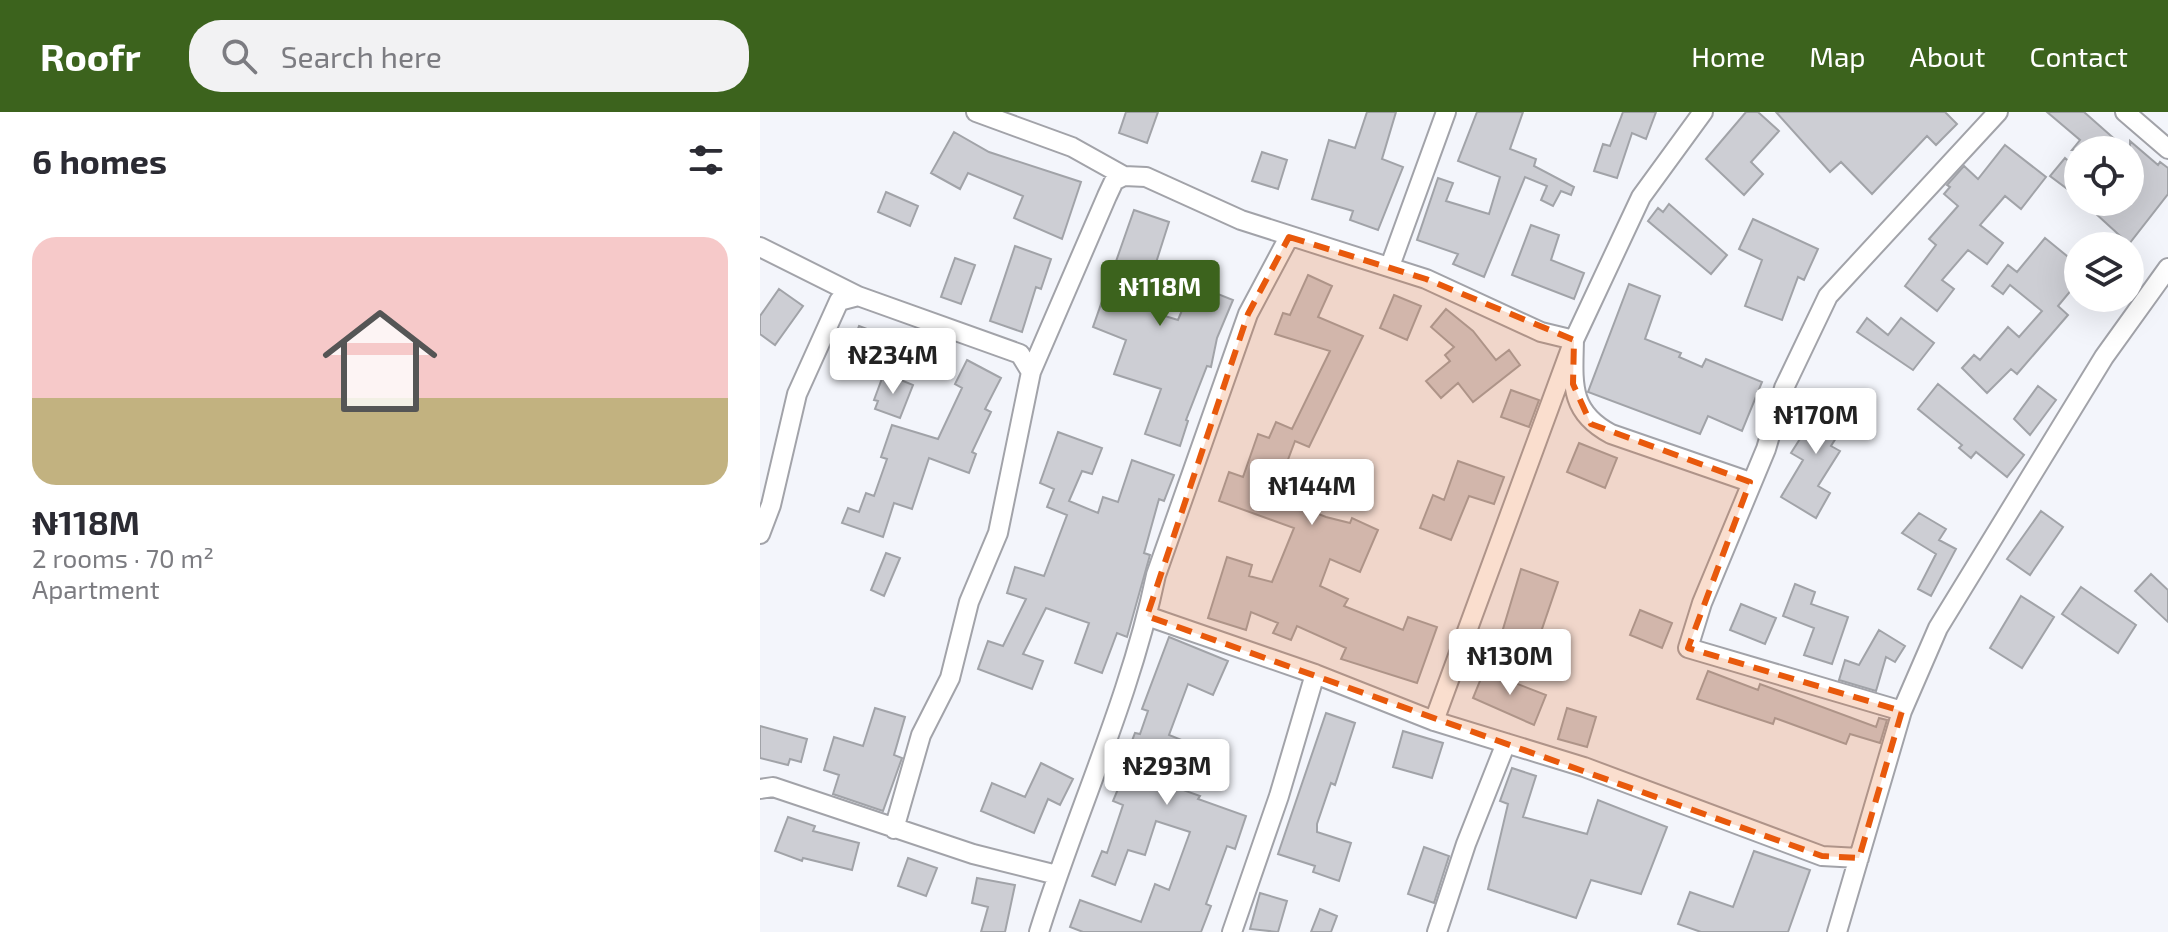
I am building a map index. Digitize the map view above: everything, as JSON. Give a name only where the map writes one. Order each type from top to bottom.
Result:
[{"type":"street","points":[[976,112],[1072,147],[1124,176],[1146,177],[1241,220],[1390,266],[1541,332],[1574,340]]},
{"type":"street","points":[[1390,266],[1446,112]]},
{"type":"street","points":[[1434,721],[1574,340],[1641,197],[1703,112]]},
{"type":"street","points":[[1902,711],[1688,648],[1750,482],[1766,449],[1784,388],[1828,296],[1998,112]]},
{"type":"street","points":[[2125,112],[2168,149]]},
{"type":"street","points":[[894,829],[921,735],[950,678],[969,602],[998,533],[1031,372],[1114,181],[1124,176]]},
{"type":"street","points":[[1039,932],[1108,739],[1147,616],[1156,575],[1248,314],[1272,262],[1289,237]]},
{"type":"street","points":[[760,247],[858,296],[1020,354],[1031,372]]},
{"type":"street","points":[[1837,932],[1902,711],[1938,628],[2104,357],[2168,268]]},
{"type":"street","points":[[760,534],[771,505],[797,394],[839,301],[858,296]]},
{"type":"street","points":[[1574,340],[1573,384],[1580,408],[1591,424],[1611,434],[1750,482]]},
{"type":"street","points":[[1147,616],[1315,674],[1434,721],[1584,767],[1822,856],[1859,858]]},
{"type":"street","points":[[1232,932],[1279,796],[1315,674]]},
{"type":"street","points":[[1437,932],[1466,844],[1506,743]]},
{"type":"street","points":[[760,789],[773,787],[973,854],[1057,875]]},
{"type":"highlighted area","points":[[1289,237],[1426,279],[1574,340],[1573,384],[1591,424],[1750,482],[1688,648],[1902,711],[1859,858],[1822,856],[1147,616],[1248,314]]},
{"type":"building","points":[[1126,112],[1158,112],[1147,143],[1119,133]]},
{"type":"building","points":[[1367,112],[1396,112],[1382,159],[1403,167],[1378,230],[1350,220],[1353,211],[1312,199],[1329,140],[1355,148]]},
{"type":"building","points":[[1477,112],[1523,112],[1510,149],[1536,159],[1534,166],[1574,187],[1571,195],[1561,191],[1553,206],[1541,200],[1547,186],[1525,177],[1484,277],[1453,264],[1458,254],[1417,240],[1438,178],[1453,183],[1446,201],[1489,214],[1500,177],[1458,161]]},
{"type":"building","points":[[1623,112],[1656,112],[1646,139],[1632,133],[1617,178],[1594,171],[1603,144],[1610,146]]},
{"type":"building","points":[[1746,112],[1758,112],[1779,131],[1751,162],[1763,174],[1744,195],[1706,159]]},
{"type":"building","points":[[1776,112],[1945,112],[1957,124],[1936,145],[1927,136],[1872,194],[1841,162],[1830,172]]},
{"type":"building","points":[[2047,112],[2084,112],[2111,136],[2075,136]]},
{"type":"building","points":[[954,132],[989,152],[1081,182],[1062,239],[1014,218],[1023,196],[968,173],[960,189],[931,173]]},
{"type":"building","points":[[2005,145],[2046,177],[2021,209],[2005,196],[1980,225],[2003,243],[1987,264],[1968,250],[1942,280],[1954,289],[1937,311],[1905,286],[1936,245],[1929,239],[1958,206],[1944,194],[1950,187],[1947,185],[1964,166],[1978,179]]},
{"type":"building","points":[[1262,152],[1287,160],[1278,189],[1252,181]]},
{"type":"building","points":[[2144,153],[2158,165],[2160,162],[2168,168],[2168,194],[2138,232],[2116,232],[2098,216],[2144,216]]},
{"type":"building","points":[[2064,159],[2064,186],[2050,176]]},
{"type":"building","points":[[886,192],[918,206],[910,226],[878,212]]},
{"type":"building","points":[[1669,204],[1727,255],[1711,274],[1648,221],[1658,208],[1663,212]]},
{"type":"building","points":[[1134,210],[1169,222],[1154,269],[1167,274],[1152,312],[1178,320],[1193,284],[1233,300],[1217,338],[1211,367],[1207,366],[1186,420],[1180,446],[1145,434],[1161,389],[1114,374],[1126,340],[1093,327]]},
{"type":"building","points":[[1753,219],[1818,249],[1804,280],[1798,277],[1782,320],[1745,306],[1762,260],[1739,249]]},
{"type":"building","points":[[1531,225],[1559,235],[1551,260],[1584,273],[1574,299],[1512,275]]},
{"type":"building","points":[[2045,238],[2064,254],[2064,299],[2058,306],[2068,315],[2017,374],[2011,369],[1987,393],[1962,368],[1974,355],[1980,360],[2008,327],[2019,337],[2042,311],[2010,285],[2003,294],[1992,286],[2008,265],[2017,272]]},
{"type":"building","points":[[1015,246],[1051,259],[1041,289],[1036,287],[1022,332],[990,321]]},
{"type":"building","points":[[955,258],[975,265],[961,304],[941,297]]},
{"type":"building","points":[[1308,275],[1332,286],[1318,317],[1363,336],[1309,447],[1295,441],[1277,489],[1286,492],[1283,500],[1326,517],[1350,523],[1352,518],[1378,530],[1360,572],[1330,559],[1320,586],[1348,599],[1344,606],[1403,630],[1408,617],[1437,627],[1417,683],[1341,659],[1346,648],[1297,626],[1291,640],[1273,633],[1278,623],[1251,612],[1246,630],[1208,618],[1227,557],[1252,565],[1249,576],[1272,582],[1294,528],[1219,501],[1229,472],[1243,477],[1258,434],[1269,438],[1276,422],[1292,429],[1330,351],[1275,334],[1283,313],[1290,315]]},
{"type":"building","points":[[1629,284],[1660,296],[1645,339],[1681,353],[1679,357],[1702,367],[1706,359],[1762,382],[1742,431],[1708,416],[1700,434],[1588,392]]},
{"type":"building","points":[[779,289],[803,306],[775,345],[760,334],[760,316]]},
{"type":"building","points":[[1394,295],[1421,306],[1407,340],[1380,328]]},
{"type":"building","points":[[1446,309],[1473,331],[1496,360],[1509,350],[1520,365],[1473,402],[1458,383],[1441,398],[1426,381],[1450,361],[1445,355],[1454,347],[1431,327]]},
{"type":"building","points":[[1867,318],[1888,335],[1901,318],[1934,343],[1913,370],[1857,332]]},
{"type":"building","points":[[859,326],[904,343],[895,367],[850,350]]},
{"type":"building","points":[[967,360],[1001,378],[985,409],[991,412],[972,452],[976,454],[969,473],[929,458],[912,509],[894,503],[883,537],[842,523],[848,508],[859,512],[866,493],[874,496],[887,459],[881,457],[892,425],[938,439],[962,388],[955,384]]},
{"type":"building","points":[[884,373],[913,385],[900,418],[875,409],[878,401],[874,400]]},
{"type":"building","points":[[1938,384],[2024,455],[2007,477],[1976,452],[1971,458],[1959,448],[1962,445],[1918,409]]},
{"type":"building","points":[[2038,386],[2056,400],[2030,435],[2014,419]]},
{"type":"building","points":[[1511,390],[1539,400],[1529,427],[1501,417]]},
{"type":"building","points":[[1821,393],[1852,413],[1831,446],[1840,451],[1818,486],[1830,493],[1816,518],[1781,497],[1803,460],[1791,453],[1814,417],[1808,413]]},
{"type":"building","points":[[1058,432],[1102,448],[1092,474],[1082,471],[1069,501],[1098,513],[1103,497],[1118,502],[1132,460],[1174,475],[1164,501],[1159,499],[1144,553],[1150,555],[1127,637],[1117,633],[1102,673],[1075,663],[1089,623],[1046,608],[1023,654],[1043,661],[1032,689],[978,669],[988,641],[1003,646],[1026,599],[1007,593],[1015,567],[1044,576],[1067,515],[1047,507],[1054,489],[1040,483]]},
{"type":"building","points":[[1579,443],[1617,458],[1605,488],[1567,472]]},
{"type":"building","points":[[1458,461],[1504,477],[1494,504],[1469,496],[1451,540],[1420,528],[1433,495],[1444,500]]},
{"type":"building","points":[[2041,511],[2063,527],[2030,575],[2007,559]]},
{"type":"building","points":[[1919,513],[1946,529],[1939,540],[1956,549],[1931,596],[1918,589],[1936,554],[1902,533]]},
{"type":"building","points":[[886,553],[900,558],[884,596],[871,590]]},
{"type":"building","points":[[1521,569],[1558,582],[1541,632],[1552,636],[1544,654],[1534,650],[1532,656],[1500,639]]},
{"type":"building","points":[[2151,574],[2168,590],[2168,622],[2135,591]]},
{"type":"building","points":[[1795,584],[1815,592],[1811,604],[1848,617],[1832,664],[1804,655],[1814,628],[1783,616]]},
{"type":"building","points":[[2081,587],[2136,625],[2118,653],[2062,614]]},
{"type":"building","points":[[2021,596],[2054,617],[2022,668],[1990,648]]},
{"type":"building","points":[[1741,604],[1776,618],[1765,644],[1730,630]]},
{"type":"building","points":[[1640,610],[1672,623],[1662,648],[1630,635]]},
{"type":"building","points":[[1879,630],[1905,646],[1895,662],[1886,657],[1876,691],[1839,680],[1845,660],[1859,665]]},
{"type":"building","points":[[1169,637],[1228,661],[1213,695],[1188,684],[1169,735],[1199,747],[1183,790],[1200,796],[1198,799],[1246,816],[1235,849],[1227,846],[1206,904],[1211,906],[1201,932],[1083,932],[1070,927],[1080,900],[1141,922],[1155,884],[1169,890],[1190,832],[1156,821],[1145,855],[1128,850],[1115,885],[1092,876],[1102,851],[1107,853],[1123,805],[1113,801],[1135,748],[1130,746],[1135,733],[1140,734],[1148,711],[1142,709]]},
{"type":"building","points":[[1484,671],[1546,695],[1534,725],[1473,698]]},
{"type":"building","points":[[1708,671],[1758,690],[1760,684],[1876,727],[1879,718],[1887,720],[1880,743],[1850,734],[1846,744],[1775,718],[1773,724],[1697,699]]},
{"type":"building","points":[[875,708],[905,717],[894,755],[902,758],[883,811],[833,794],[839,775],[824,770],[834,737],[863,746]]},
{"type":"building","points":[[1567,708],[1596,717],[1587,747],[1558,739]]},
{"type":"building","points":[[1326,713],[1355,723],[1335,785],[1331,783],[1317,824],[1317,832],[1351,843],[1339,881],[1313,872],[1315,866],[1278,854]]},
{"type":"building","points":[[760,726],[807,739],[801,762],[790,759],[788,765],[760,758]]},
{"type":"building","points":[[1403,731],[1443,743],[1432,778],[1393,767]]},
{"type":"building","points":[[1041,763],[1073,779],[1060,805],[1048,799],[1034,833],[981,811],[992,783],[1025,797]]},
{"type":"building","points":[[1512,768],[1536,776],[1523,817],[1587,834],[1598,800],[1667,827],[1641,894],[1591,880],[1576,918],[1488,889],[1508,804],[1500,801]]},
{"type":"building","points":[[788,817],[815,826],[813,831],[859,843],[852,870],[803,858],[802,861],[775,851]]},
{"type":"building","points":[[1424,847],[1449,856],[1434,903],[1408,894]]},
{"type":"building","points":[[1754,851],[1810,870],[1788,932],[1701,932],[1678,924],[1690,892],[1733,907]]},
{"type":"building","points":[[908,858],[937,868],[926,896],[898,886]]},
{"type":"building","points":[[977,878],[1015,885],[1005,932],[981,932],[988,907],[972,903]]},
{"type":"building","points":[[1260,893],[1287,901],[1278,932],[1250,929]]},
{"type":"building","points":[[1320,909],[1337,916],[1331,932],[1311,932]]}]
